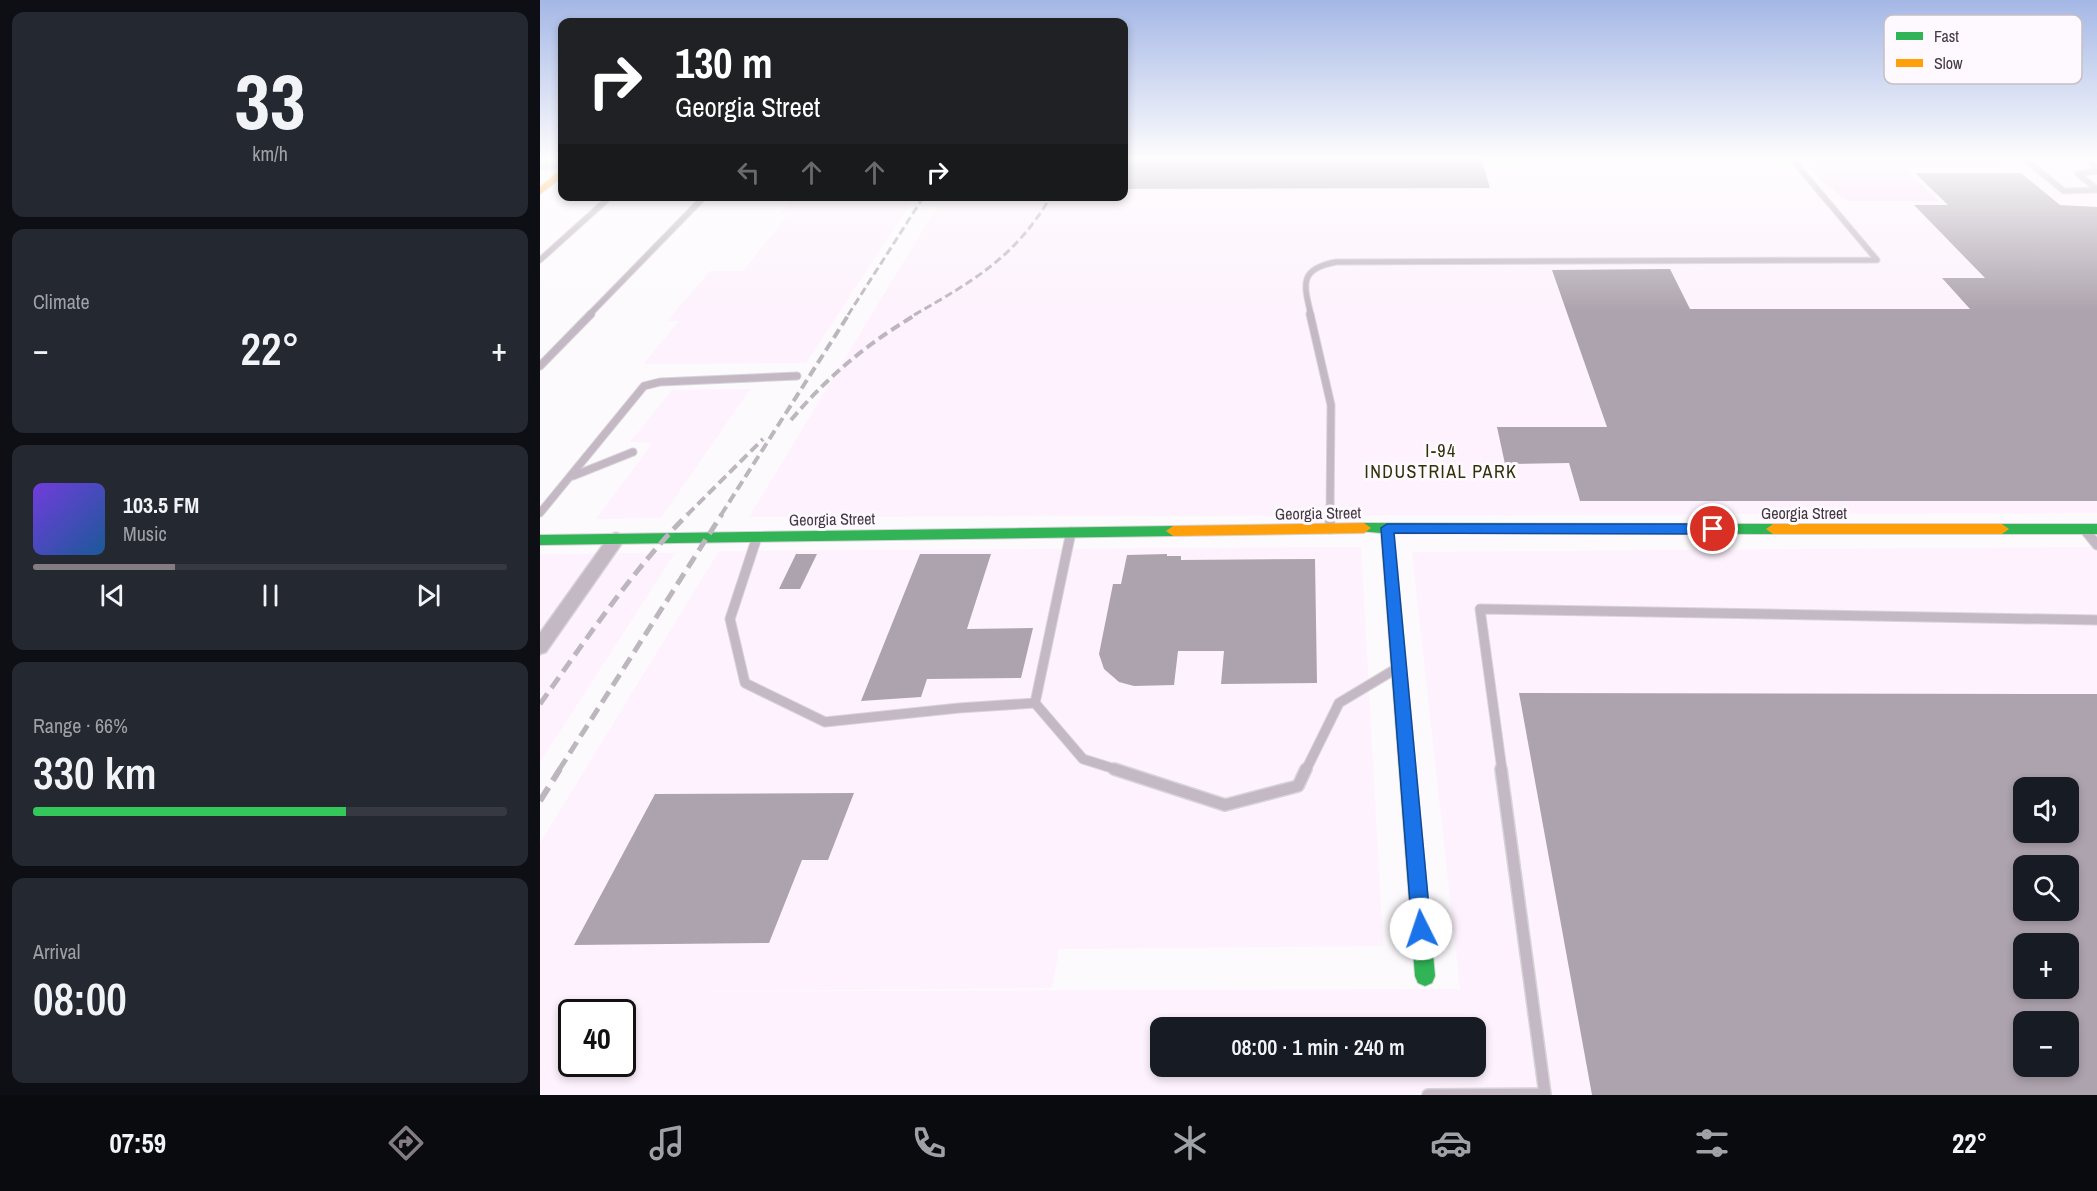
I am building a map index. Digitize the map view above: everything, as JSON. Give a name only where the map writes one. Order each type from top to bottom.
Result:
[{"type":"street","name":"Georgia Street","points":[[540,540],[1387,528],[2091,529]]},
{"type":"street","points":[[1387,528],[1425,976]]},
{"type":"street","points":[[540,647],[616,539]]},
{"type":"lane","points":[[540,260],[596,209]]},
{"type":"lane","points":[[540,366],[692,209]]},
{"type":"lane","points":[[1330,529],[1331,405],[1304,286],[1307,276],[1313,269],[1322,264],[1336,262],[1877,260],[1834,209]]},
{"type":"lane","points":[[540,513],[644,386],[660,382],[797,376]]},
{"type":"lane","points":[[569,478],[633,452]]},
{"type":"lane","points":[[2091,529],[2097,545]]},
{"type":"lane","points":[[1035,703],[1071,532]]},
{"type":"lane","points":[[757,537],[730,619],[745,683],[825,722],[959,708],[1035,703]]},
{"type":"lane","points":[[1428,1095],[1545,1094],[1480,609],[2097,620]]},
{"type":"lane","points":[[1035,703],[1083,759],[1225,805],[1298,786],[1339,703],[1400,667]]},
{"type":"shaded area","points":[[784,209],[907,209],[806,363],[643,364],[679,321],[667,321],[710,271],[743,271],[788,215],[780,214]]},
{"type":"shaded area","points":[[936,209],[2097,209],[2097,513],[749,517]]},
{"type":"shaded area","points":[[750,389],[661,518],[596,519],[653,443],[630,442],[672,390]]},
{"type":"shaded area","points":[[1361,547],[1383,946],[1059,949],[1052,988],[635,992],[1460,989],[1412,552],[2097,547],[2097,1095],[540,1095],[540,843],[719,551]]},
{"type":"shaded area","points":[[675,553],[540,762],[540,554]]},
{"type":"building","points":[[1918,209],[2097,209],[2097,501],[1580,501],[1569,463],[1505,464],[1497,427],[1607,427],[1552,270],[1670,269],[1690,309],[1970,309],[1942,278],[1985,278]]},
{"type":"building","points":[[796,554],[817,554],[800,589],[779,589]]},
{"type":"building","points":[[920,554],[991,554],[967,629],[1033,628],[1021,678],[927,679],[921,697],[861,701]]},
{"type":"building","points":[[1167,554],[1167,556],[1181,556],[1181,560],[1315,559],[1317,683],[1221,684],[1224,651],[1178,651],[1174,685],[1134,686],[1119,682],[1104,669],[1099,654],[1113,584],[1121,584],[1127,555]]},
{"type":"building","points":[[1519,693],[2097,694],[2097,1095],[1592,1095]]},
{"type":"building","points":[[854,793],[828,860],[802,860],[769,943],[574,945],[655,794]]},
{"type":"railway","points":[[848,315],[916,209]]},
{"type":"railway","points":[[914,315],[991,266],[1023,236],[1042,209]]},
{"type":"railway","points":[[721,515],[849,314]]},
{"type":"railway","points":[[791,420],[819,389],[850,361],[917,314]]},
{"type":"railway","points":[[688,514],[763,439]]},
{"type":"railway","points":[[540,704],[629,581],[688,514]]},
{"type":"railway","points":[[559,770],[722,514]]},
{"type":"railway","points":[[540,801],[560,769]]},
{"type":"traffic: fast","points":[[1364,528],[1773,529]]},
{"type":"traffic: fast","points":[[1387,528],[1425,976]]},
{"type":"traffic: fast","points":[[2002,529],[2097,529]]},
{"type":"traffic: fast","points":[[540,540],[1173,531]]},
{"type":"traffic: slow","points":[[1173,531],[1364,528]]},
{"type":"traffic: slow","points":[[1773,529],[2002,529]]},
{"type":"district","name":"I-94 INDUSTRIAL PARK","points":[[1441,460]]},
{"type":"route","points":[[1421,929],[1387,528],[1713,529]]}]
